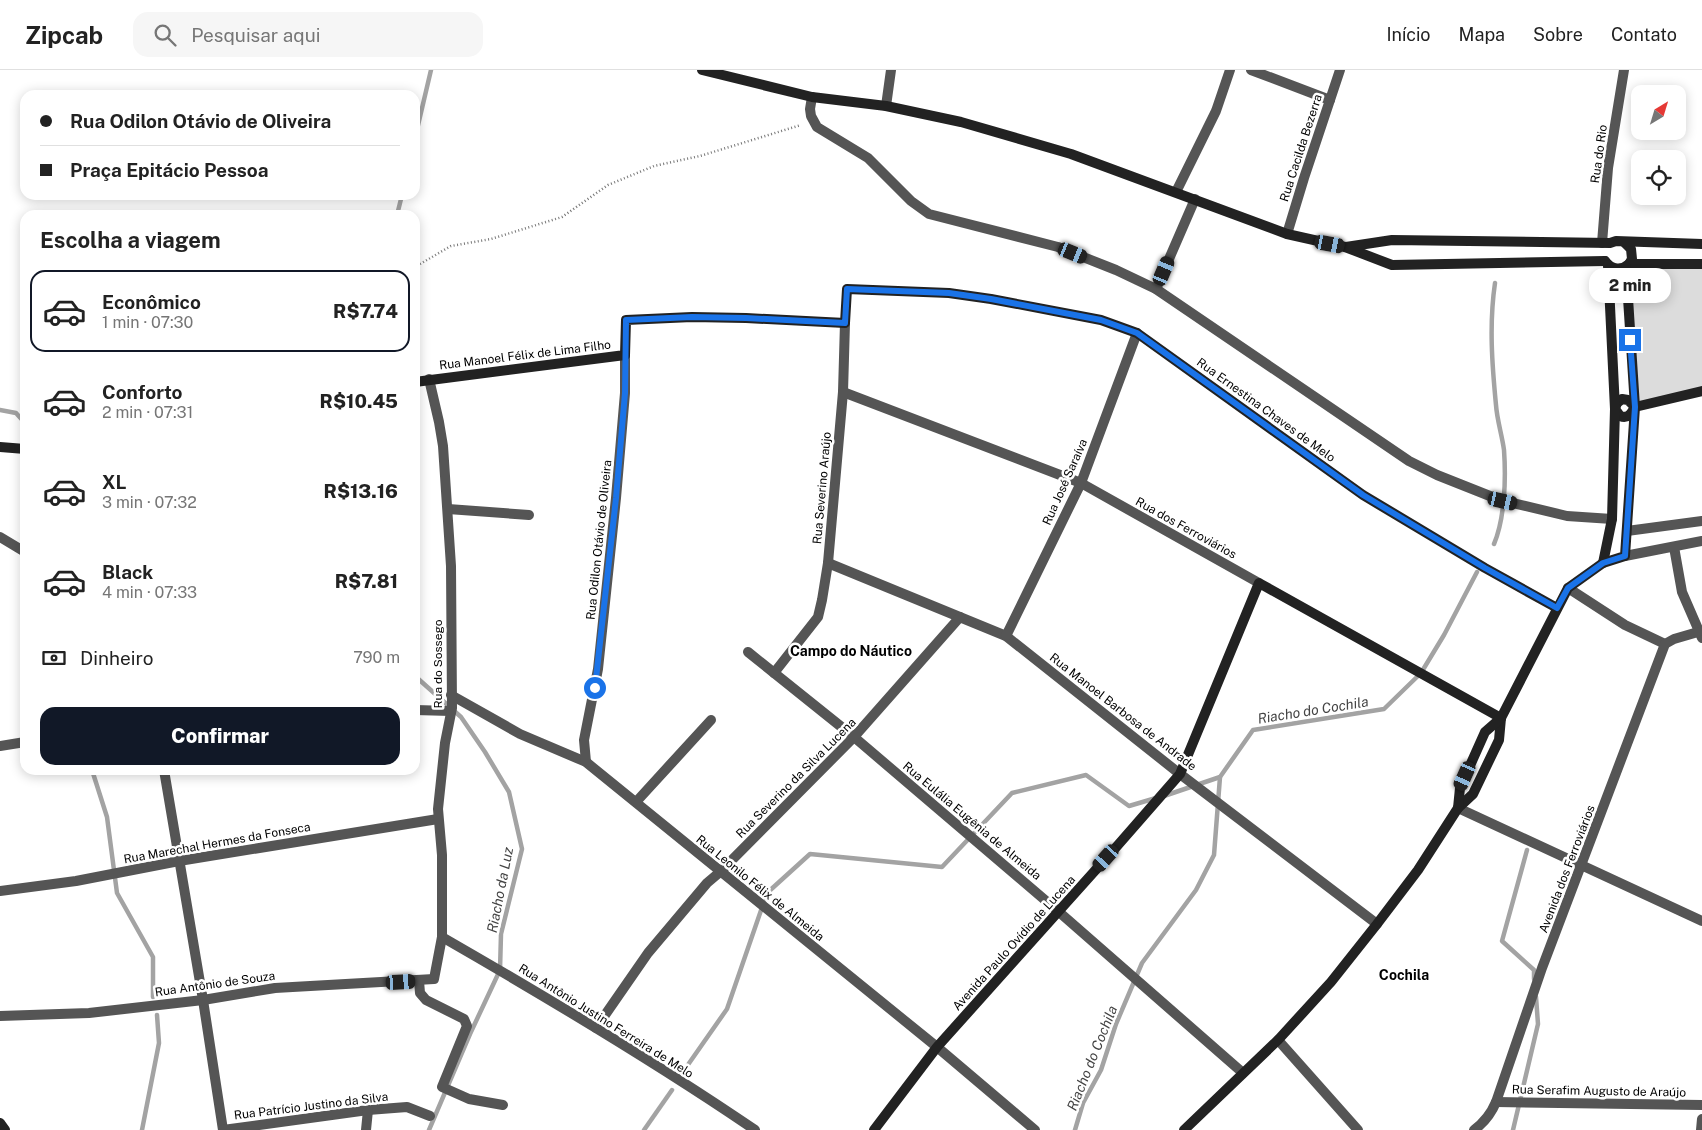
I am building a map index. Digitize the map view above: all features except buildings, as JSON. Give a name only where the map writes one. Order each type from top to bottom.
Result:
[{"type":"street","points":[[702,70],[812,97],[886,106],[961,122],[1071,154],[1287,234],[1345,247],[1392,265],[1607,263],[1616,269],[1627,265],[1702,264]]},
{"type":"street","points":[[886,106],[891,70]]},
{"type":"street","points":[[1176,192],[1216,111],[1230,70]]},
{"type":"street","points":[[1251,70],[1330,100]]},
{"type":"street","name":"Rua Cacilda Bezerra","points":[[1287,234],[1340,70]]},
{"type":"street","name":"Rua do Rio","points":[[1606,243],[1608,168],[1624,70]]},
{"type":"street","points":[[812,97],[810,109],[812,122],[823,132],[868,158],[911,201],[929,214],[1058,247],[1116,270],[1156,289],[1409,461],[1437,475],[1500,500],[1567,516],[1612,518]]},
{"type":"street","points":[[1156,289],[1195,199]]},
{"type":"street","points":[[1345,247],[1392,240],[1606,243],[1616,241],[1702,244]]},
{"type":"street","points":[[1624,242],[1631,249],[1632,259],[1627,265],[1635,407],[1625,556]]},
{"type":"street","points":[[1603,563],[1612,518],[1615,409],[1606,243]]},
{"type":"street","name":"Rua Severino Araújo","points":[[774,673],[818,617],[828,563],[843,392],[847,289]]},
{"type":"street","name":"Rua Ernestina Chaves de Melo","points":[[847,289],[949,293],[991,299],[1101,320],[1137,333],[1363,495],[1485,568],[1557,608]]},
{"type":"street","name":"Rua Odilon Otávio de Oliveira","points":[[586,762],[584,740],[598,669],[616,498],[625,393],[626,320],[692,317],[845,323]]},
{"type":"street","name":"Rua José Saraíva","points":[[1006,636],[1081,482],[1137,333]]},
{"type":"street","name":"Rua Manoel Félix de Lima Filho","points":[[420,381],[625,355]]},
{"type":"street","name":"Rua do Sossego","points":[[429,379],[444,446],[452,566],[451,711],[438,819],[442,855],[442,937],[434,979]]},
{"type":"street","points":[[1615,409],[1620,416],[1625,417],[1630,415],[1635,407],[1702,391]]},
{"type":"street","name":"Rua dos Ferroviários","points":[[843,392],[1081,482],[1501,718]]},
{"type":"street","points":[[0,447],[20,449]]},
{"type":"street","points":[[448,509],[529,514]]},
{"type":"street","points":[[1626,535],[1702,521]]},
{"type":"street","points":[[0,536],[20,549]]},
{"type":"street","points":[[1184,1130],[1278,1040],[1331,982],[1418,870],[1458,808],[1473,794],[1499,740],[1501,718],[1568,588],[1603,563],[1625,556],[1702,541]]},
{"type":"street","points":[[1568,588],[1625,625],[1665,644],[1674,639],[1700,635],[1682,592],[1674,547]]},
{"type":"street","name":"Rua Manoel Barbosa de Andrade","points":[[828,563],[1006,636],[1180,774],[1377,924]]},
{"type":"street","name":"Avenida Paulo Ovídio de Lucena","points":[[874,1130],[937,1047],[1180,774],[1259,583]]},
{"type":"street","name":"Rua Severino da Silva Lucena","points":[[596,1028],[648,953],[707,883],[854,738],[960,617]]},
{"type":"street","name":"Avenida dos Ferroviários","points":[[1474,1130],[1484,1123],[1491,1114],[1496,1102],[1542,968],[1665,644]]},
{"type":"street","name":"Rua Eulália Eugênia de Almeida","points":[[748,652],[854,738],[1059,912],[1243,1073]]},
{"type":"street","name":"Rua Leonilo Félix de Almeida","points":[[451,694],[520,734],[586,762],[937,1047],[1035,1130]]},
{"type":"street","points":[[420,710],[451,711]]},
{"type":"street","points":[[1458,808],[1460,788],[1485,732],[1501,718]]},
{"type":"street","points":[[636,802],[711,720]]},
{"type":"street","points":[[0,746],[20,743]]},
{"type":"street","points":[[165,775],[223,1130]]},
{"type":"street","points":[[1458,808],[1702,921]]},
{"type":"street","name":"Rua Marechal Hermes da Fonseca","points":[[0,891],[76,881],[438,819]]},
{"type":"street","name":"Rua Antônio Justino Ferreira de Melo","points":[[442,937],[596,1028],[699,1092],[755,1130]]},
{"type":"street","name":"Rua Antônio de Souza","points":[[0,1016],[42,1016],[88,1012],[203,1000],[275,988],[434,979]]},
{"type":"street","points":[[419,981],[420,993],[426,1000],[464,1019],[467,1026],[442,1087],[469,1100],[503,1105]]},
{"type":"street","points":[[1278,1040],[1358,1130]]},
{"type":"street","name":"Rua Serafim Augusto de Araújo","points":[[1496,1102],[1702,1105]]},
{"type":"street","name":"Rua Patrício Justino da Silva","points":[[223,1130],[368,1110],[407,1107],[430,1116]]},
{"type":"street","points":[[366,1130],[368,1110]]},
{"type":"street","points":[[1702,1120],[1702,1130]]},
{"type":"street","points":[[0,1124],[5,1130]]},
{"type":"path","points":[[420,264],[451,246],[491,239],[562,217],[608,185],[654,166],[700,156],[812,122]]},
{"type":"shaded area","points":[[1629,264],[1702,264],[1702,391],[1635,407]]},
{"type":"waterway","name":"Riacho da Luz","points":[[420,117],[431,70]]},
{"type":"waterway","name":"Riacho da Luz","points":[[398,210],[401,200]]},
{"type":"waterway","name":"Riacho do Cochila","points":[[1494,544],[1503,510],[1505,473],[1504,450],[1497,411],[1492,359],[1492,314],[1495,283]]},
{"type":"waterway","points":[[0,410],[16,413],[20,417]]},
{"type":"waterway","name":"Riacho do Cochila","points":[[1075,1130],[1083,1103],[1101,1070],[1116,1024],[1142,963],[1196,890],[1214,855],[1220,777],[1253,730],[1384,709],[1421,673],[1444,635],[1477,572]]},
{"type":"waterway","name":"Riacho da Luz","points":[[420,680],[461,717],[485,752],[509,792],[522,849],[501,934],[500,970],[429,1130]]},
{"type":"waterway","points":[[94,775],[107,817],[117,893],[153,957],[153,997]]},
{"type":"waterway","points":[[685,1069],[727,1009],[767,893],[810,854],[942,867],[1012,793],[1086,775],[1129,806],[1156,798]]},
{"type":"waterway","points":[[1164,796],[1220,777]]},
{"type":"waterway","points":[[1527,850],[1502,941],[1534,970],[1534,979]]},
{"type":"waterway","points":[[1513,1130],[1538,1024],[1536,997]]},
{"type":"waterway","points":[[142,1130],[159,1043],[157,1015]]},
{"type":"waterway","points":[[644,1130],[672,1090]]},
{"type":"district","name":"Campo do Náutico","points":[[851,651]]},
{"type":"district","name":"Cochila","points":[[1404,975]]},
{"type":"route","points":[[595,688],[616,498],[625,393],[626,320],[692,317],[788,319],[845,323],[847,289],[949,293],[1101,320],[1137,333],[1363,495],[1485,568],[1557,608],[1568,588],[1603,563],[1625,556],[1635,407],[1630,340]]}]
